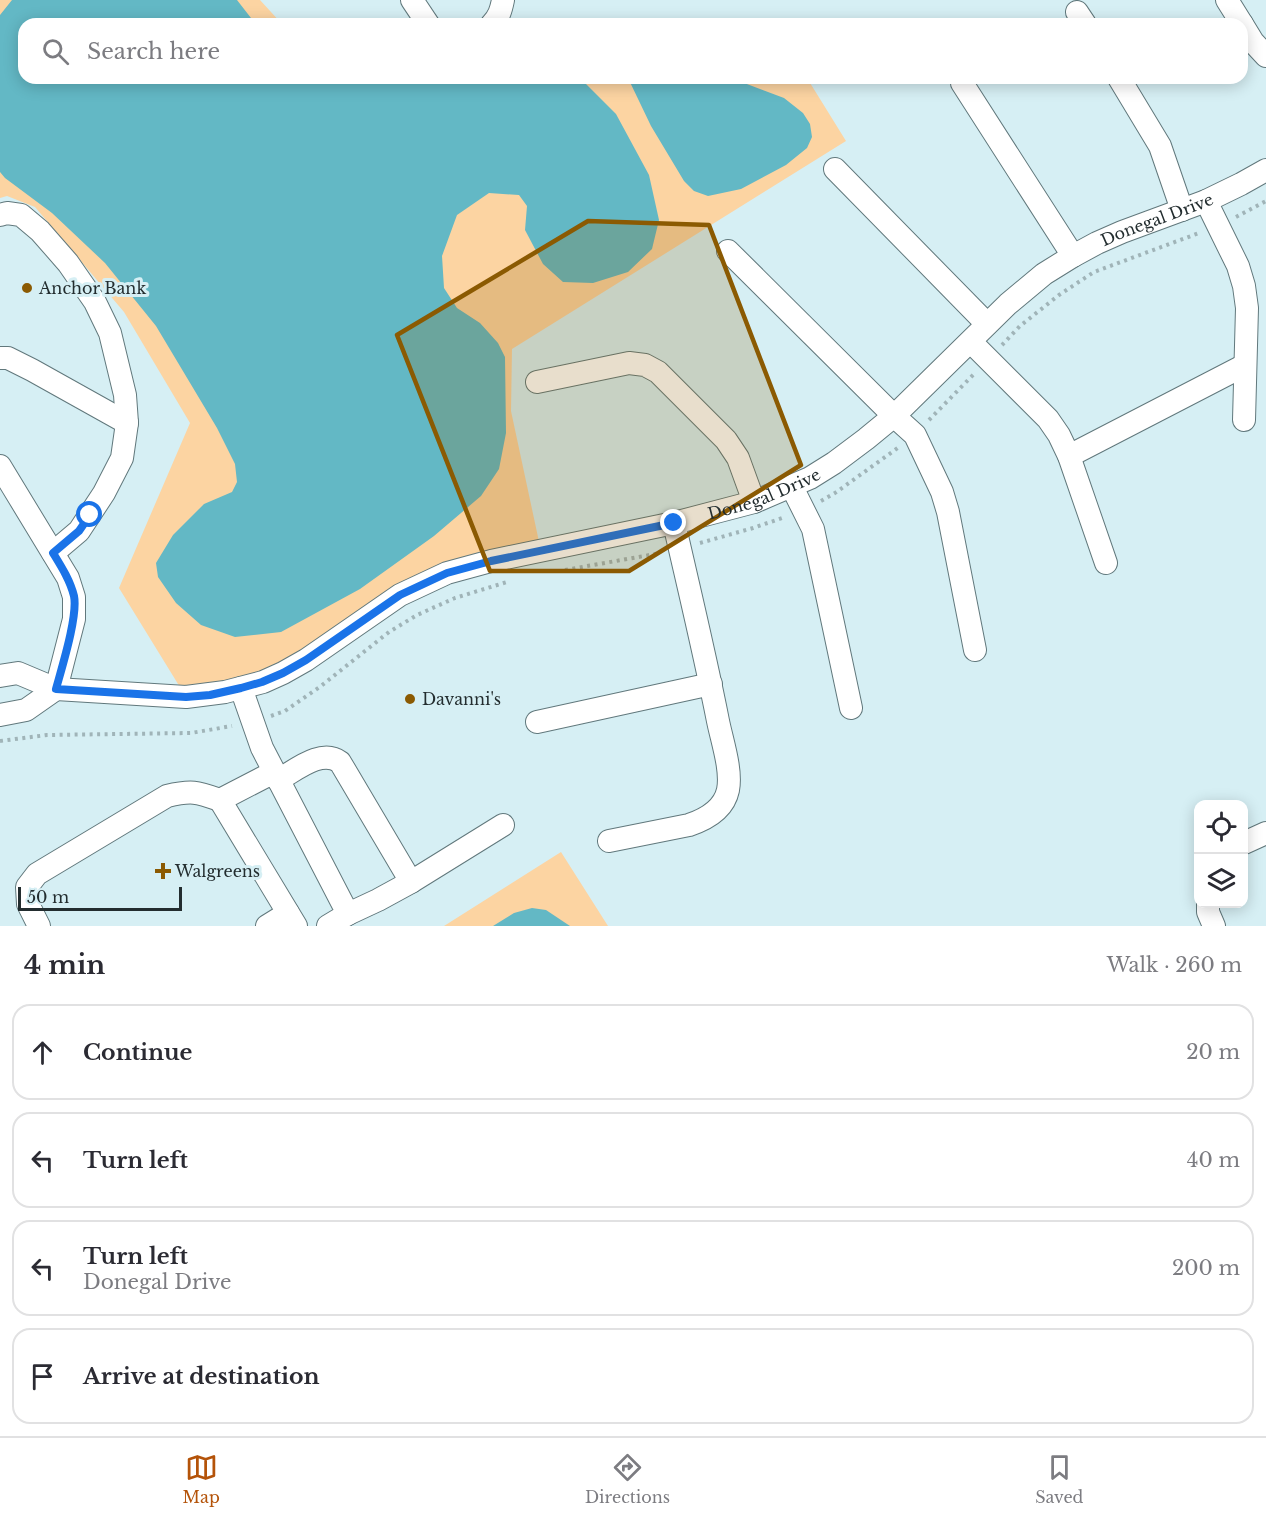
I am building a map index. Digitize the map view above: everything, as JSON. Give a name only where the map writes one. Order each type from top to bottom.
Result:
[{"type":"street","points":[[412,0],[424,18]]},
{"type":"street","points":[[497,18],[503,0]]},
{"type":"street","points":[[1227,0],[1238,18]]},
{"type":"street","points":[[1248,34],[1266,56]]},
{"type":"street","points":[[963,84],[1073,256]]},
{"type":"street","points":[[1123,84],[1160,147],[1182,210]]},
{"type":"street","points":[[835,169],[987,324]]},
{"type":"street","name":"Donegal Drive","points":[[0,676],[18,674],[56,689],[186,697],[210,695],[241,688],[283,673],[306,660],[400,595],[447,573],[491,561],[674,523],[754,502],[792,487],[834,463],[894,416],[1026,288],[1073,256],[1122,232],[1206,201],[1266,170]]},
{"type":"street","points":[[1206,201],[1238,266],[1244,285],[1247,308],[1244,420]]},
{"type":"street","points":[[0,215],[7,213],[21,215],[40,231],[68,263],[95,302],[110,333],[125,395],[127,423],[122,458],[105,493],[79,531],[53,553]]},
{"type":"street","points":[[728,251],[915,435],[942,492],[948,512],[975,650]]},
{"type":"street","points":[[970,342],[1048,418],[1059,435],[1069,456],[1106,563]]},
{"type":"street","points":[[0,358],[8,358],[32,370],[127,423]]},
{"type":"street","points":[[537,382],[629,363],[645,365],[658,372],[726,440],[738,458],[754,502]]},
{"type":"street","points":[[1069,456],[1245,365]]},
{"type":"street","points":[[0,466],[68,578],[74,597],[74,619],[56,689],[26,710],[0,715]]},
{"type":"street","points":[[792,487],[813,529],[851,708]]},
{"type":"street","points":[[609,840],[701,821],[723,804],[728,790],[729,774],[711,684],[674,523]]},
{"type":"street","points":[[537,722],[711,684]]},
{"type":"street","points":[[241,688],[262,748],[348,914]]},
{"type":"street","points":[[220,800],[323,756],[334,758],[340,762],[411,882]]},
{"type":"street","points":[[39,926],[28,904],[27,887],[37,874],[167,796],[186,791],[202,793],[220,800],[292,920],[267,926]]},
{"type":"street","points":[[328,926],[411,882],[503,825]]},
{"type":"street","points":[[1248,841],[1266,833]]},
{"type":"street","points":[[1208,908],[1214,926]]},
{"type":"highlighted area","points":[[588,221],[709,225],[801,465],[629,571],[490,571],[397,335]]},
{"type":"shaded area","points":[[0,0],[260,0],[276,18],[18,18],[18,84],[811,84],[846,141],[512,349],[511,411],[541,551],[447,573],[306,660],[186,697],[119,588],[190,423],[124,312],[35,207],[7,196],[0,198]]},
{"type":"shaded area","points":[[561,852],[608,926],[444,926]]},
{"type":"water","points":[[12,0],[237,0],[251,18],[18,18],[18,84],[586,84],[616,114],[649,175],[659,220],[652,249],[628,272],[593,283],[563,282],[543,264],[525,230],[527,206],[519,195],[489,193],[457,215],[442,256],[444,288],[457,308],[480,323],[498,343],[505,357],[506,433],[499,469],[481,496],[434,536],[360,589],[281,632],[235,637],[201,625],[176,603],[158,577],[156,563],[173,535],[204,504],[232,492],[237,482],[235,464],[217,428],[156,326],[105,263],[52,213],[0,172],[0,15]]},
{"type":"water","points":[[631,84],[747,84],[784,98],[803,113],[810,124],[812,137],[807,148],[786,165],[741,189],[708,196],[694,191],[684,181],[651,126]]},
{"type":"water","points":[[532,908],[546,910],[570,926],[493,926],[514,913]]},
{"type":"place","name":"Anchor Bank","points":[[27,288]]},
{"type":"place","name":"Davanni's","points":[[410,699]]},
{"type":"place","name":"Walgreens","points":[[163,871]]},
{"type":"route","points":[[90,515],[79,531],[53,553],[68,578],[74,597],[74,619],[56,689],[186,697],[210,695],[241,688],[283,673],[306,660],[400,595],[447,573],[491,561],[674,523]]}]
